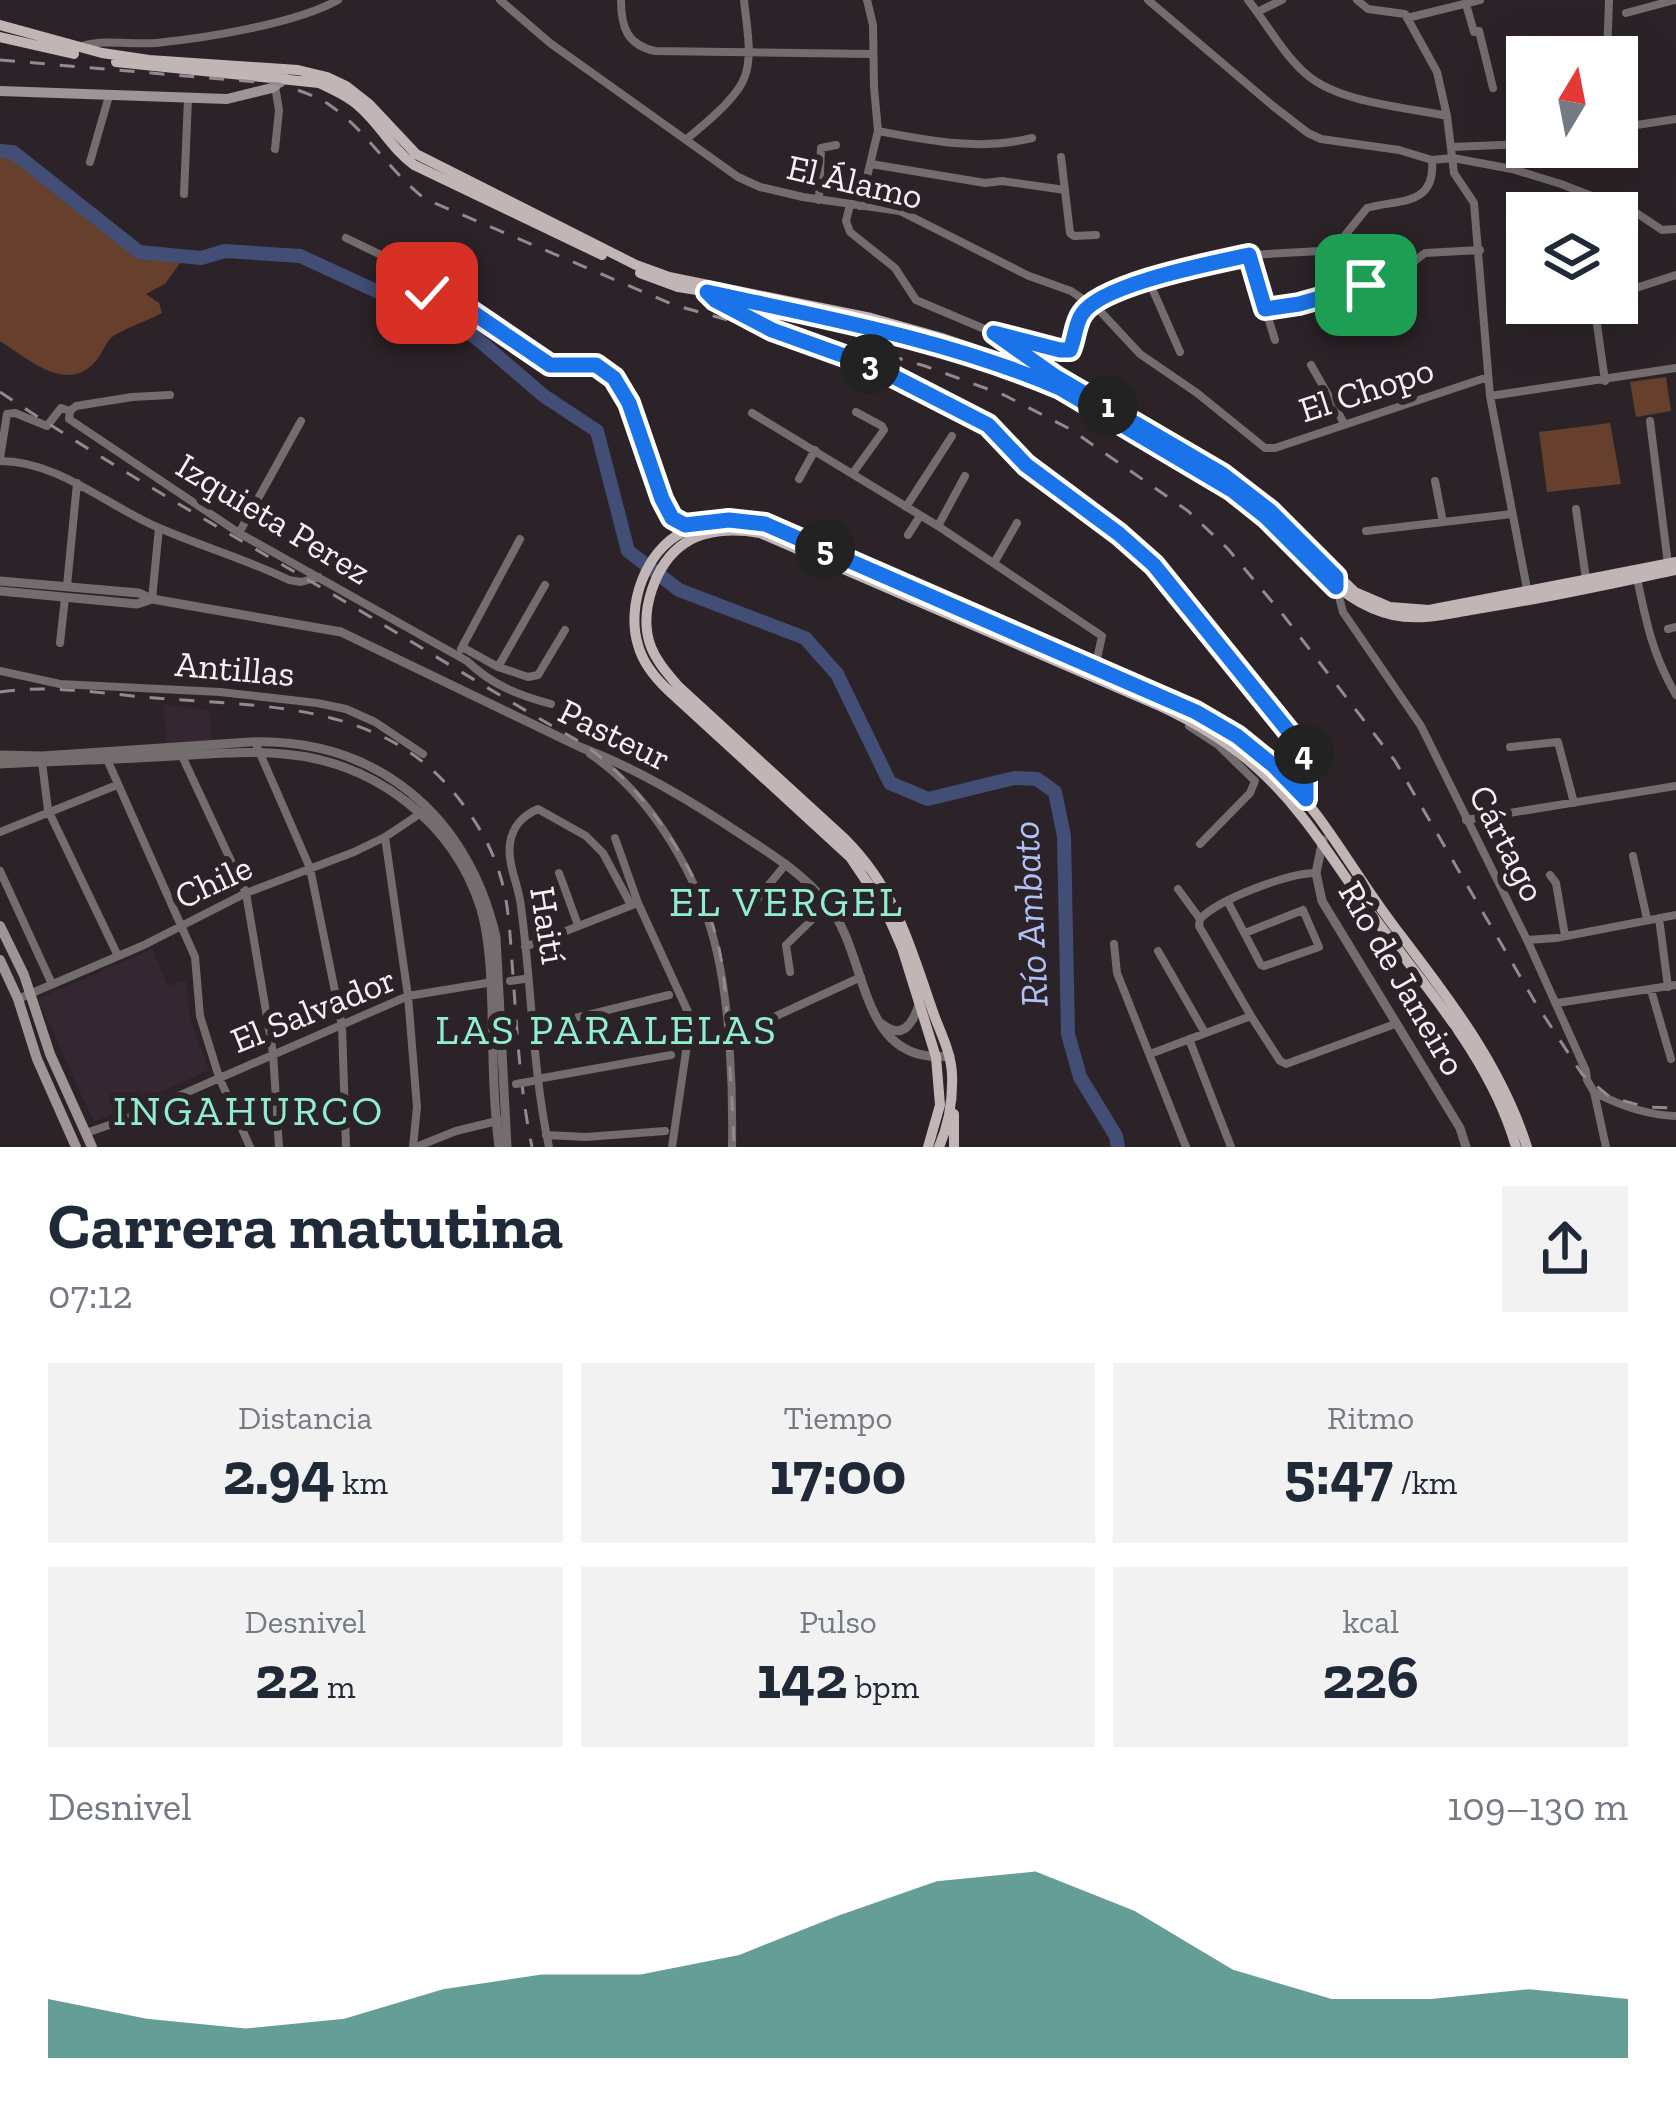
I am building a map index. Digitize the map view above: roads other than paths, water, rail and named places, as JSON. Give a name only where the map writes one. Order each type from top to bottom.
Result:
[{"type":"main road","points":[[0,25],[76,51]]},
{"type":"main road","points":[[0,37],[319,83],[362,109],[414,165],[651,278],[878,328],[1060,388],[1232,490],[1336,582],[1374,601],[1411,611],[1429,610],[1637,578],[1674,565]]},
{"type":"main road","points":[[0,91],[240,97],[282,78],[313,73],[337,82],[369,104],[416,154],[636,265],[668,277],[906,328],[1056,377],[1222,474],[1270,511],[1336,582]]},
{"type":"main road","points":[[954,1147],[955,1121],[943,1056],[901,920],[868,862],[674,688],[651,674],[639,649],[633,626],[649,565],[662,548],[702,525],[729,520],[765,524],[1094,671],[1193,722],[1239,754],[1326,837],[1454,1005],[1503,1084],[1527,1147]]},
{"type":"main road","points":[[683,538],[724,531],[760,533],[1196,712],[1237,736],[1306,799],[1363,902],[1492,1086],[1516,1147]]},
{"type":"main road","points":[[1528,596],[1586,579],[1674,565]]},
{"type":"main road","points":[[674,688],[850,857],[885,909],[943,1056],[940,1105],[928,1147]]},
{"type":"main road","points":[[0,926],[92,1147]]},
{"type":"main road","points":[[0,960],[76,1147]]},
{"type":"main road","points":[[939,1147],[951,1105]]},
{"type":"street","points":[[76,51],[95,42],[152,43],[213,35],[274,22],[338,0]]},
{"type":"street","name":"El Álamo","points":[[500,0],[550,43],[738,177],[760,188],[908,214],[1071,291],[1140,354],[1261,446]]},
{"type":"street","points":[[621,0],[626,34],[636,45],[655,52],[872,54]]},
{"type":"street","points":[[687,139],[742,84],[747,53],[744,0]]},
{"type":"street","points":[[867,0],[873,25],[878,131],[871,164],[846,220],[850,232],[895,268],[923,305],[994,333],[1070,350],[1081,315],[1090,304],[1148,279],[1249,255],[1320,251],[1342,239],[1367,208],[1419,196],[1433,174],[1432,160]]},
{"type":"street","points":[[1148,0],[1321,139],[1399,150],[1432,160],[1506,147]]},
{"type":"street","points":[[1248,0],[1298,66],[1323,86],[1357,98],[1448,116]]},
{"type":"street","points":[[1257,12],[1282,0]]},
{"type":"street","points":[[1357,0],[1364,8],[1403,13],[1437,72],[1454,173],[1474,203],[1490,396],[1528,596]]},
{"type":"street","points":[[1407,18],[1480,0]]},
{"type":"street","points":[[1607,36],[1609,0]]},
{"type":"street","points":[[1626,13],[1675,0]]},
{"type":"street","points":[[1466,4],[1474,32],[1479,31],[1493,88]]},
{"type":"street","points":[[275,149],[282,78]]},
{"type":"street","points":[[90,162],[110,96]]},
{"type":"street","points":[[184,194],[188,98]]},
{"type":"street","points":[[1638,125],[1676,119]]},
{"type":"street","points":[[878,131],[980,146],[1032,138]]},
{"type":"street","points":[[819,200],[821,148],[836,146]]},
{"type":"street","points":[[1452,153],[1532,174],[1637,214],[1662,230],[1676,229]]},
{"type":"street","points":[[1061,157],[1070,233],[1096,235]]},
{"type":"street","points":[[871,164],[985,183],[1065,190]]},
{"type":"street","points":[[346,238],[410,269],[427,293],[472,312],[550,365],[596,365],[614,378],[629,403],[672,518],[685,525],[702,525]]},
{"type":"street","points":[[1342,239],[1377,239]]},
{"type":"street","points":[[1265,309],[1395,277],[1425,253],[1480,250]]},
{"type":"street","points":[[1249,255],[1274,340]]},
{"type":"street","points":[[1638,287],[1676,274]]},
{"type":"street","points":[[1148,279],[1180,352]]},
{"type":"street","points":[[707,292],[772,330],[875,367],[988,425],[1026,465],[1119,534],[1154,565],[1302,748],[1306,799]]},
{"type":"street","points":[[1596,324],[1605,381]]},
{"type":"street","points":[[994,333],[1056,377]]},
{"type":"street","points":[[1311,365],[1344,423]]},
{"type":"street","points":[[1490,396],[1676,368]]},
{"type":"street","name":"El Chopo","points":[[1261,446],[1275,448],[1488,377]]},
{"type":"street","points":[[170,395],[76,406],[69,415],[62,408],[47,426],[7,414],[0,459],[77,483],[159,528],[290,580],[319,577]]},
{"type":"street","points":[[853,473],[884,430],[856,412]]},
{"type":"street","points":[[752,413],[938,526],[1102,636],[1094,671]]},
{"type":"street","name":"Izquieta Perez","points":[[69,415],[239,533],[459,651]]},
{"type":"street","points":[[239,533],[301,421]]},
{"type":"street","points":[[1650,421],[1674,565]]},
{"type":"street","points":[[906,507],[952,436]]},
{"type":"street","points":[[799,479],[815,450]]},
{"type":"street","points":[[938,526],[964,476]]},
{"type":"street","points":[[1435,482],[1443,522]]},
{"type":"street","points":[[60,644],[77,483]]},
{"type":"street","points":[[1576,509],[1586,579]]},
{"type":"street","points":[[1366,531],[1512,514]]},
{"type":"street","points":[[908,535],[920,516]]},
{"type":"street","points":[[994,563],[1017,523]]},
{"type":"street","points":[[152,599],[159,528]]},
{"type":"street","points":[[459,651],[520,539]]},
{"type":"street","points":[[1637,578],[1651,645],[1676,695]]},
{"type":"street","points":[[0,581],[66,592]]},
{"type":"street","name":"Cártago","points":[[1336,582],[1342,612],[1421,726],[1527,940],[1594,1092],[1606,1147]]},
{"type":"street","points":[[498,667],[545,585]]},
{"type":"street","points":[[0,591],[66,592]]},
{"type":"street","name":"Pasteur","points":[[66,592],[137,604],[152,599],[341,632],[616,760],[702,808],[787,864],[828,904],[841,925],[878,1021]]},
{"type":"street","points":[[459,651],[528,677],[538,675],[565,630]]},
{"type":"street","points":[[459,651],[502,688],[551,704]]},
{"type":"street","name":"Antillas","points":[[0,671],[60,684],[220,692],[317,703],[375,722],[423,754]]},
{"type":"street","points":[[1137,696],[1218,745],[1255,781],[1250,793],[1200,844]]},
{"type":"street","points":[[0,760],[182,756],[284,742],[341,753],[381,772],[425,810],[447,840],[482,912],[500,982],[500,1119]]},
{"type":"street","points":[[1510,747],[1558,742],[1574,803]]},
{"type":"street","points":[[0,760],[258,747]]},
{"type":"street","points":[[258,747],[310,868],[341,1026],[346,1147]]},
{"type":"street","points":[[580,747],[610,768],[645,803],[709,923],[724,1000],[732,1147]]},
{"type":"street","points":[[105,756],[195,957],[200,1016],[250,1147]]},
{"type":"street","points":[[182,756],[246,893],[273,1053],[279,1147]]},
{"type":"street","points":[[42,762],[48,810],[118,956]]},
{"type":"street","points":[[0,832],[117,785]]},
{"type":"street","points":[[1466,820],[1676,787]]},
{"type":"street","name":"Haití","points":[[535,1080],[521,903],[509,859],[515,826],[538,809],[586,836],[608,858],[635,904]]},
{"type":"street","name":"Chile","points":[[18,999],[246,893],[385,837],[425,810]]},
{"type":"street","points":[[385,837],[408,996],[417,1107],[414,1147],[500,1119]]},
{"type":"street","name":"Río de Janeiro","points":[[1326,837],[1316,873],[1322,901],[1460,1128],[1466,1147]]},
{"type":"street","points":[[615,838],[635,904],[688,1012],[672,1147]]},
{"type":"street","points":[[1633,856],[1647,919]]},
{"type":"street","points":[[743,916],[787,864]]},
{"type":"street","points":[[0,872],[52,984]]},
{"type":"street","points":[[559,873],[578,925]]},
{"type":"street","points":[[1316,873],[1289,875],[1228,902],[1203,914],[1199,926],[1280,1061],[1286,1064],[1395,1024]]},
{"type":"street","points":[[1550,874],[1556,883],[1565,936]]},
{"type":"street","points":[[1178,889],[1200,920]]},
{"type":"street","points":[[1228,902],[1245,933],[1264,966],[1319,947],[1303,910],[1245,933]]},
{"type":"street","points":[[525,947],[635,904]]},
{"type":"street","points":[[790,972],[786,945],[828,904]]},
{"type":"street","points":[[1527,940],[1676,915]]},
{"type":"street","points":[[1557,1003],[1672,986],[1659,918]]},
{"type":"street","points":[[1114,944],[1117,973],[1186,1147]]},
{"type":"street","points":[[1158,952],[1205,1033]]},
{"type":"street","points":[[772,1018],[861,977]]},
{"type":"street","name":"El Salvador","points":[[86,1133],[408,996],[527,978]]},
{"type":"street","points":[[500,982],[503,1147]]},
{"type":"street","points":[[1651,990],[1671,1059]]},
{"type":"street","points":[[534,1028],[669,995]]},
{"type":"street","points":[[878,1021],[890,1030],[905,1030],[920,1004]]},
{"type":"street","points":[[1150,1054],[1251,1016]]},
{"type":"street","points":[[878,1021],[895,1045],[943,1056]]},
{"type":"street","points":[[1189,1039],[1231,1147]]},
{"type":"street","points":[[503,1084],[671,1055]]},
{"type":"street","points":[[535,1080],[549,1147]]},
{"type":"street","points":[[1594,1092],[1621,1106],[1676,1116]]},
{"type":"street","points":[[546,1135],[665,1131]]},
{"type":"waterway","name":"Río Ambato","points":[[0,151],[13,152],[139,252],[201,258],[225,251],[300,256],[474,336],[544,396],[597,431],[628,551],[679,590],[805,638],[837,674],[890,783],[928,799],[1014,778],[1037,779],[1055,792],[1064,836],[1068,1034],[1080,1077],[1118,1147]]},
{"type":"railway","points":[[0,60],[279,84],[325,102],[344,116],[425,199],[674,305],[925,366],[1004,395],[1070,429],[1188,511],[1228,549],[1284,616],[1395,761],[1582,1074],[1610,1097],[1646,1107],[1676,1108]]},
{"type":"railway","points":[[0,392],[580,742],[625,780],[666,831],[710,916],[726,1001],[734,1147]]},
{"type":"railway","points":[[0,692],[58,689],[323,716],[399,745],[432,770],[479,829],[503,887],[532,1147]]},
{"type":"district","name":"EL VERGEL","points":[[787,901]]},
{"type":"district","name":"LAS PARALELAS","points":[[607,1029]]},
{"type":"district","name":"INGAHURCO","points":[[249,1110]]}]
